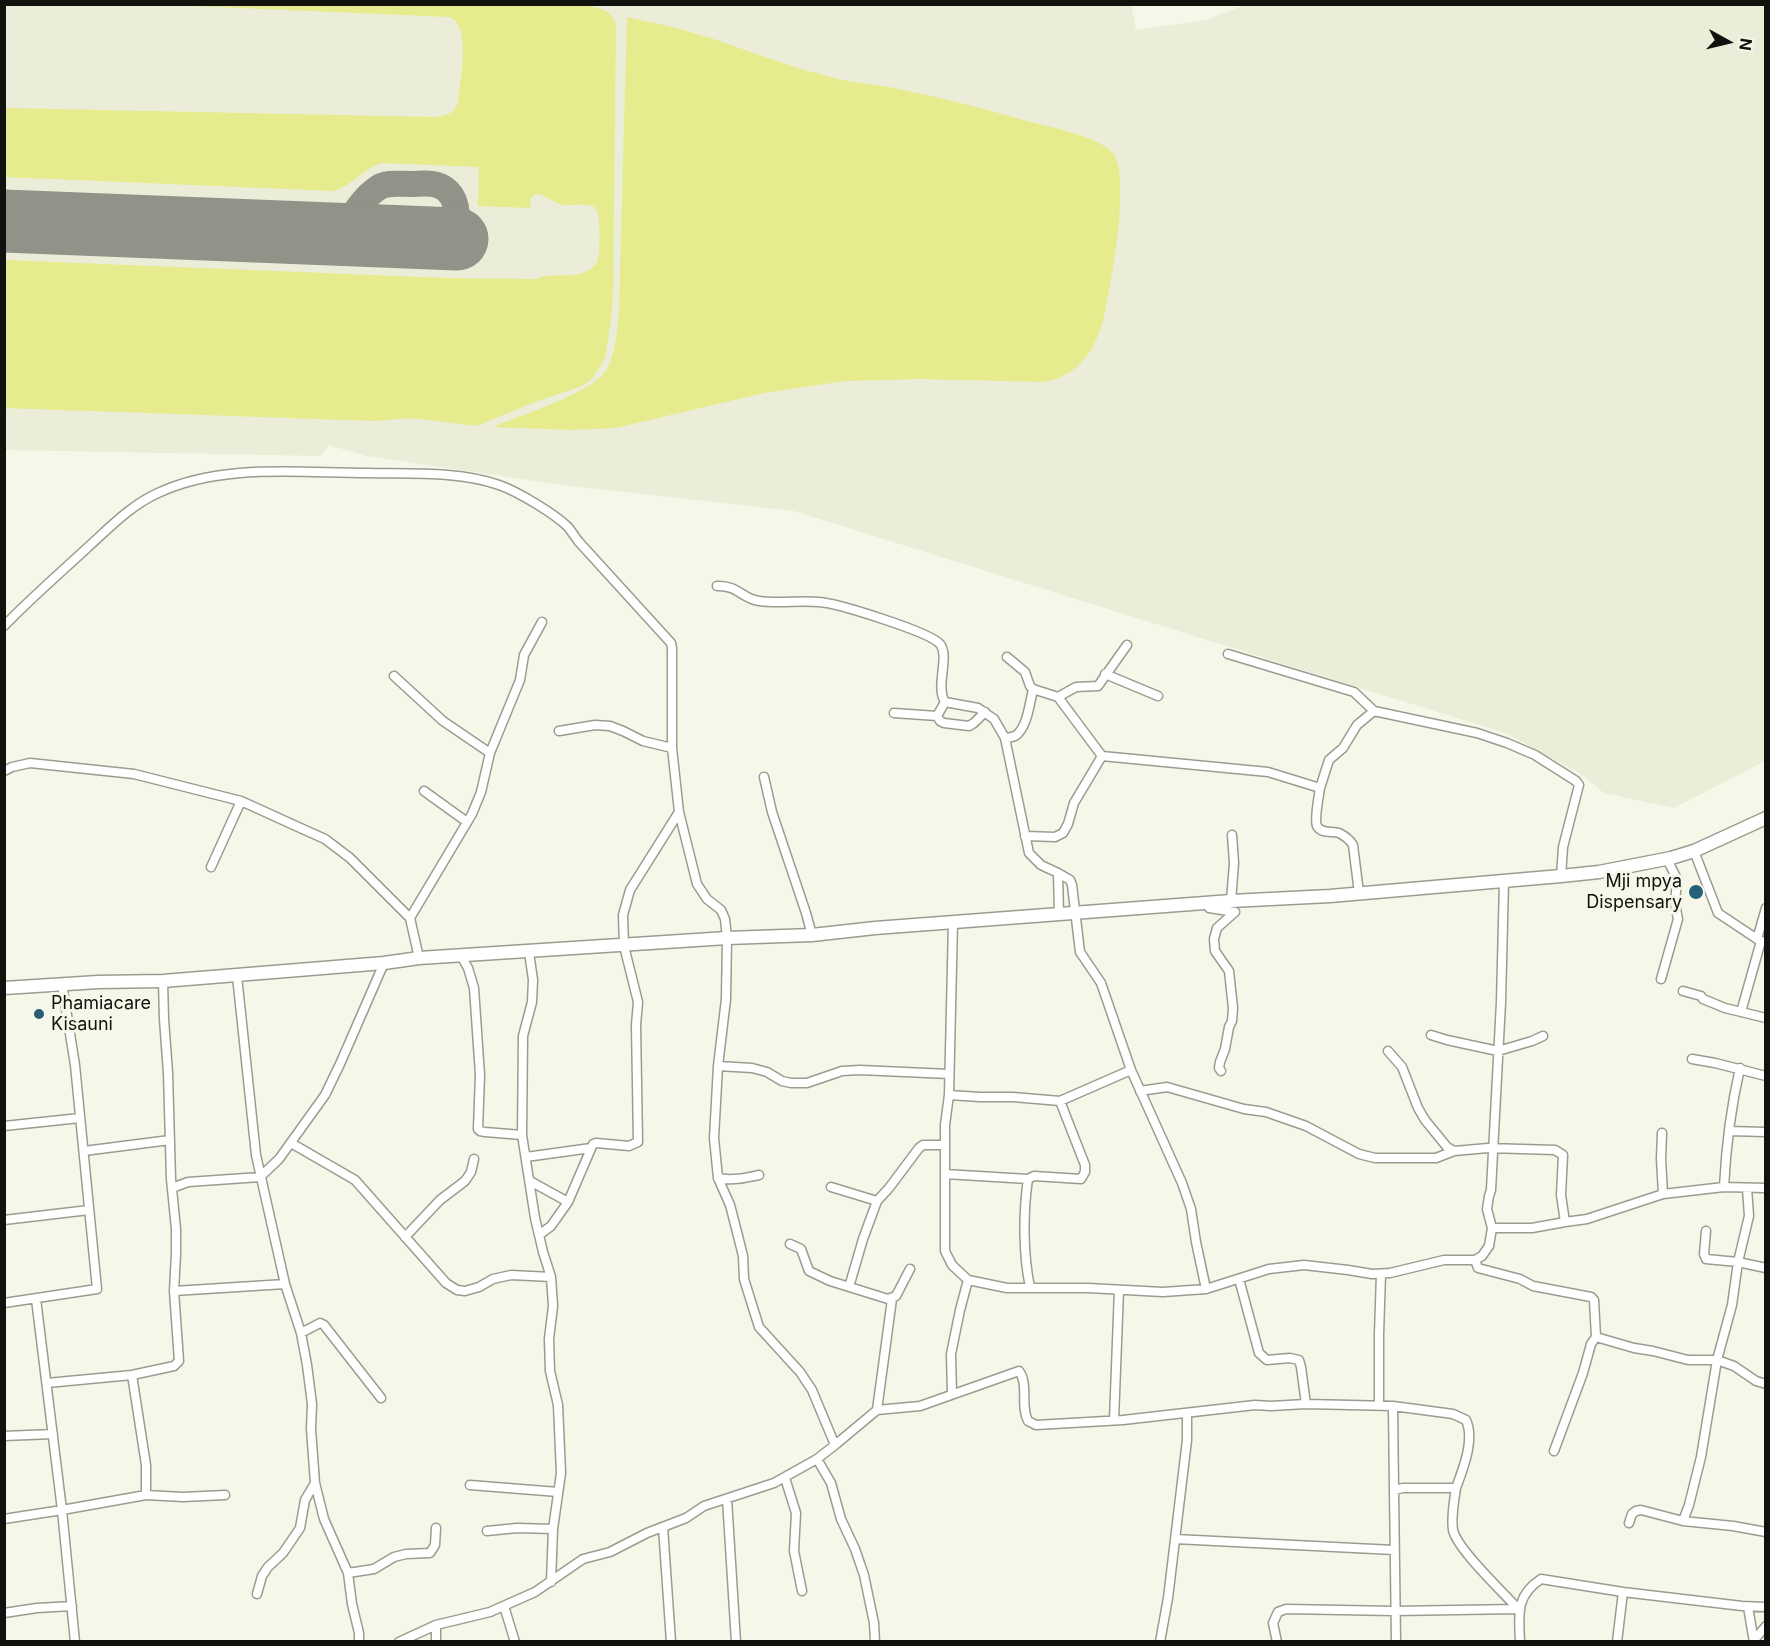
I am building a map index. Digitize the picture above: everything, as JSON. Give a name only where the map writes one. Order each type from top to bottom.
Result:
[{"type":"main road","points":[[4,988],[237,976],[419,958],[727,938],[812,935],[953,922],[1504,882],[1599,872],[1667,859],[1694,851],[1766,818]]},
{"type":"street","points":[[4,626],[125,513],[157,493],[216,476],[258,472],[440,474],[486,481],[515,492],[569,528],[579,542],[671,643],[672,748],[679,812],[697,884],[707,899],[720,910],[725,919],[727,938],[726,999],[718,1065],[714,1138],[718,1178],[730,1205],[743,1256],[744,1280],[759,1327],[800,1372],[812,1390],[835,1445]]},
{"type":"street","points":[[717,586],[727,585],[758,601],[821,602],[848,607],[931,638],[939,643],[942,649],[944,668],[941,688],[945,702],[937,716]]},
{"type":"street","points":[[410,918],[467,822],[481,792],[490,753],[520,680],[524,655],[542,622]]},
{"type":"street","points":[[1058,697],[1076,687],[1098,686],[1127,645]]},
{"type":"street","points":[[1228,654],[1354,692],[1374,711],[1477,733],[1507,743],[1535,755],[1576,781],[1580,785],[1563,847],[1561,876]]},
{"type":"street","points":[[1007,657],[1025,672],[1033,689],[1058,697],[1102,756],[1268,772],[1320,788]]},
{"type":"street","points":[[1105,674],[1158,696]]},
{"type":"street","points":[[394,676],[443,721],[490,753]]},
{"type":"street","points":[[1005,738],[1015,736],[1021,730],[1033,689]]},
{"type":"street","points":[[945,702],[978,708],[994,719],[1005,738],[1029,853],[1041,865],[1070,880],[1080,952],[1101,983],[1131,1070],[1182,1183],[1191,1209],[1206,1289]]},
{"type":"street","points":[[1359,893],[1353,845],[1349,839],[1338,833],[1322,831],[1317,820],[1320,788],[1329,760],[1343,748],[1357,725],[1374,711]]},
{"type":"street","points":[[937,716],[944,723],[969,726],[985,712]]},
{"type":"street","points":[[894,713],[937,716]]},
{"type":"street","points":[[560,731],[596,725],[610,726],[643,741],[672,748]]},
{"type":"street","points":[[1025,836],[1055,837],[1063,833],[1074,803],[1102,756]]},
{"type":"street","points":[[4,771],[30,763],[134,774],[241,801],[325,839],[350,858],[410,918],[419,958]]},
{"type":"street","points":[[764,777],[772,812],[812,935]]},
{"type":"street","points":[[424,791],[467,822]]},
{"type":"street","points":[[211,867],[241,801]]},
{"type":"street","points":[[539,1235],[551,1226],[568,1202],[591,1148],[596,1143],[629,1146],[638,1142],[636,1025],[638,1002],[624,946],[623,915],[630,890],[679,812]]},
{"type":"street","points":[[1231,901],[1234,863],[1232,835]]},
{"type":"street","points":[[1694,851],[1718,913],[1761,941]]},
{"type":"street","points":[[1661,979],[1678,919],[1675,904],[1677,879],[1667,859]]},
{"type":"street","points":[[1058,873],[1059,915]]},
{"type":"street","points":[[953,922],[949,1095],[945,1125],[945,1251],[952,1265],[968,1280],[1007,1288],[1088,1288],[1163,1292],[1206,1289],[1269,1269],[1304,1265],[1381,1274],[1444,1260],[1475,1260],[1482,1256],[1489,1246],[1492,1228],[1487,1209],[1494,1149],[1504,882]]},
{"type":"street","points":[[1206,903],[1209,908],[1235,912],[1217,928],[1214,939],[1215,951],[1229,970],[1233,1008],[1232,1021],[1220,1062],[1221,1071]]},
{"type":"street","points":[[1741,1012],[1761,941],[1766,908]]},
{"type":"street","points":[[529,952],[533,980],[532,1002],[523,1036],[522,1135],[539,1235],[550,1276],[553,1306],[549,1339],[550,1371],[558,1405],[561,1473],[553,1529],[551,1582]]},
{"type":"street","points":[[460,956],[468,968],[474,988],[480,1075],[478,1129],[485,1132],[522,1135]]},
{"type":"street","points":[[172,1188],[188,1182],[260,1177],[279,1159],[325,1095],[384,963]]},
{"type":"street","points":[[237,976],[256,1155],[285,1284],[301,1334],[312,1404],[311,1429],[315,1483],[324,1519],[348,1573],[359,1641]]},
{"type":"street","points":[[47,1383],[132,1375],[177,1364],[179,1361],[174,1292],[176,1254],[163,981]]},
{"type":"street","points":[[4,1303],[97,1289],[75,1065],[62,984]]},
{"type":"street","points":[[1683,991],[1701,996],[1725,1008],[1766,1018]]},
{"type":"street","points":[[1431,1035],[1498,1051],[1543,1036]]},
{"type":"street","points":[[1388,1051],[1402,1067],[1425,1120],[1447,1147],[1454,1151]]},
{"type":"street","points":[[1692,1059],[1740,1068],[1766,1076]]},
{"type":"street","points":[[718,1065],[752,1068],[791,1083],[807,1083],[842,1071],[949,1074]]},
{"type":"street","points":[[1724,1187],[1725,1159],[1740,1068]]},
{"type":"street","points":[[949,1095],[1060,1101],[1131,1070]]},
{"type":"street","points":[[1140,1091],[1167,1087],[1244,1109],[1266,1112],[1306,1126],[1359,1154],[1376,1158],[1436,1158],[1454,1151],[1494,1149],[1555,1150],[1563,1155],[1561,1195],[1564,1222]]},
{"type":"street","points":[[945,1174],[1028,1179],[1034,1176],[1081,1179],[1085,1172],[1085,1165],[1060,1101]]},
{"type":"street","points":[[4,1126],[80,1118]]},
{"type":"street","points":[[1730,1131],[1766,1132]]},
{"type":"street","points":[[1662,1133],[1661,1159],[1664,1194]]},
{"type":"street","points":[[84,1151],[170,1140]]},
{"type":"street","points":[[291,1143],[355,1180],[446,1284],[457,1290],[465,1291],[478,1287],[493,1278],[511,1275],[550,1276]]},
{"type":"street","points":[[849,1287],[877,1201],[919,1148],[923,1145],[945,1145]]},
{"type":"street","points":[[526,1157],[591,1148]]},
{"type":"street","points":[[405,1237],[441,1200],[465,1181],[471,1172],[474,1159]]},
{"type":"street","points":[[718,1178],[743,1179],[759,1175]]},
{"type":"street","points":[[1028,1179],[1025,1235],[1026,1268],[1030,1287]]},
{"type":"street","points":[[530,1181],[568,1202]]},
{"type":"street","points":[[831,1187],[877,1201]]},
{"type":"street","points":[[1492,1228],[1532,1228],[1587,1219],[1664,1194],[1724,1187],[1766,1188]]},
{"type":"street","points":[[1683,1521],[1701,1457],[1717,1360],[1732,1305],[1738,1262],[1749,1216],[1747,1188]]},
{"type":"street","points":[[4,1220],[89,1210]]},
{"type":"street","points":[[1706,1231],[1704,1254],[1706,1259],[1766,1268]]},
{"type":"street","points":[[790,1244],[801,1248],[809,1271],[830,1281],[892,1299]]},
{"type":"street","points":[[1475,1260],[1478,1268],[1482,1270],[1520,1279],[1533,1286],[1591,1297],[1594,1300],[1596,1337],[1591,1344],[1583,1373],[1554,1451]]},
{"type":"street","points":[[877,1410],[892,1299],[896,1296],[910,1269]]},
{"type":"street","points":[[1379,1405],[1378,1344],[1381,1274]]},
{"type":"street","points":[[1239,1279],[1259,1353],[1267,1360],[1290,1358],[1299,1360],[1306,1404]]},
{"type":"street","points":[[952,1394],[951,1354],[968,1280]]},
{"type":"street","points":[[174,1292],[285,1284]]},
{"type":"street","points":[[1114,1420],[1119,1290]]},
{"type":"street","points":[[36,1299],[63,1510],[75,1641]]},
{"type":"street","points":[[301,1334],[320,1323],[324,1325],[381,1398]]},
{"type":"street","points":[[1596,1337],[1688,1360],[1717,1360],[1734,1366],[1756,1382],[1766,1384]]},
{"type":"street","points":[[399,1641],[435,1625],[490,1612],[535,1592],[583,1559],[610,1552],[647,1533],[686,1518],[704,1506],[785,1478],[817,1459],[877,1410],[920,1406],[1019,1371],[1023,1377],[1024,1413],[1028,1421],[1036,1425],[1187,1414],[1255,1405],[1379,1405],[1454,1414],[1466,1420],[1470,1428],[1456,1488],[1453,1532],[1462,1548],[1518,1609]]},
{"type":"street","points":[[132,1375],[146,1465],[146,1495]]},
{"type":"street","points":[[1393,1406],[1396,1641]]},
{"type":"street","points":[[1160,1641],[1168,1598],[1187,1440],[1187,1414]]},
{"type":"street","points":[[4,1436],[53,1434]]},
{"type":"street","points":[[817,1459],[831,1483],[841,1519],[864,1575],[874,1623],[875,1641]]},
{"type":"street","points":[[785,1478],[796,1513],[794,1551],[802,1591]]},
{"type":"street","points":[[257,1594],[262,1576],[283,1553],[300,1528],[305,1500],[315,1483]]},
{"type":"street","points":[[470,1485],[558,1492]]},
{"type":"street","points":[[1394,1490],[1456,1488]]},
{"type":"street","points":[[4,1519],[146,1495],[183,1497],[225,1495]]},
{"type":"street","points":[[727,1499],[736,1641]]},
{"type":"street","points":[[1629,1523],[1632,1514],[1636,1510],[1641,1510],[1683,1521],[1766,1532]]},
{"type":"street","points":[[663,1527],[671,1641]]},
{"type":"street","points":[[348,1573],[374,1569],[394,1557],[406,1554],[430,1553],[435,1545],[436,1528]]},
{"type":"street","points":[[487,1531],[517,1528],[553,1529]]},
{"type":"street","points":[[1175,1539],[1394,1550]]},
{"type":"street","points":[[1520,1641],[1518,1609],[1531,1586],[1541,1579],[1623,1592],[1748,1607],[1766,1607]]},
{"type":"street","points":[[1617,1641],[1623,1592]]},
{"type":"street","points":[[4,1613],[72,1606]]},
{"type":"street","points":[[504,1606],[515,1641]]},
{"type":"street","points":[[1748,1607],[1754,1641]]},
{"type":"street","points":[[1277,1641],[1273,1623],[1278,1612],[1286,1608],[1394,1611],[1518,1609]]},
{"type":"street","points":[[435,1625],[436,1641]]},
{"type":"street","points":[[1754,1641],[1766,1626]]},
{"type":"shaded area","points":[[1131,4],[1136,30],[1206,20],[1247,4],[1765,5],[1765,761],[1674,808],[1604,793],[1582,775],[1508,734],[794,511],[562,485],[366,456],[329,445],[321,456],[5,450],[5,5]]},
{"type":"green space","points":[[578,4],[608,12],[616,28],[613,294],[605,358],[592,379],[582,386],[476,426],[412,418],[374,421],[5,408],[5,260],[447,278],[536,279],[550,275],[579,274],[593,267],[598,260],[600,234],[598,213],[594,207],[565,205],[543,195],[535,194],[531,198],[530,208],[478,206],[479,167],[382,163],[333,191],[5,177],[5,108],[435,117],[452,112],[458,103],[463,43],[457,22],[450,17],[170,5]]},
{"type":"green space","points":[[627,17],[669,26],[832,77],[928,95],[1061,129],[1087,137],[1107,148],[1114,155],[1118,167],[1120,206],[1118,229],[1103,320],[1094,345],[1087,355],[1069,373],[1044,382],[919,379],[845,381],[764,393],[616,428],[572,430],[493,427],[555,403],[588,386],[600,378],[607,369],[612,355],[616,341],[619,310]]},
{"type":"taxiway","points":[[340,234],[362,203],[381,186],[431,184],[448,191],[454,200],[456,224],[446,245],[428,254],[417,252],[392,236]]},
{"type":"runway","points":[[4,221],[457,239]]},
{"type":"place","name":"Mji mpya Dispensary","points":[[1696,892]]},
{"type":"place","name":"Phamiacare Kisauni","points":[[39,1014]]}]
